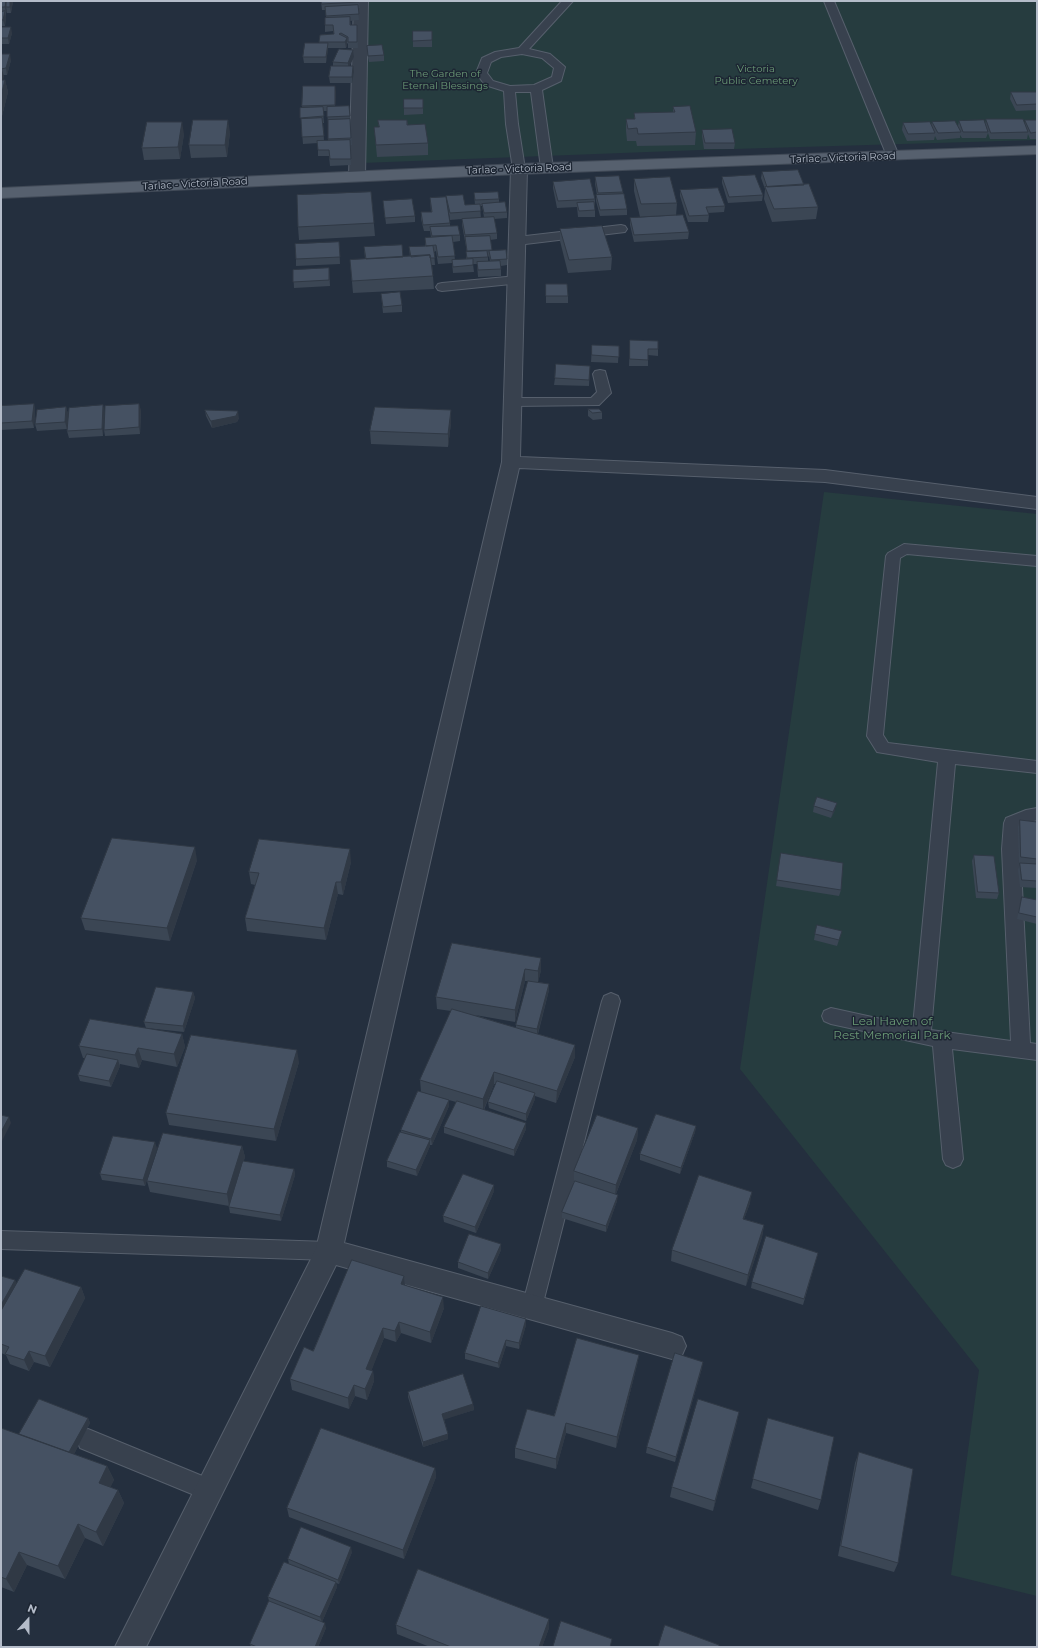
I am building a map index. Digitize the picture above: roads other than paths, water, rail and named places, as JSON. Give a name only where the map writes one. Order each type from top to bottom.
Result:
[{"type":"main road","name":"Tarlac - Victoria Road","points":[[1,193],[519,169],[1037,150]]},
{"type":"street","points":[[357,176],[361,1]]},
{"type":"street","points":[[130,1647],[329,1251],[511,462],[519,169]]},
{"type":"street","points":[[511,462],[825,476],[1037,503]]},
{"type":"street","points":[[329,1251],[672,1346]]},
{"type":"lane","points":[[522,51],[568,1]]},
{"type":"lane","points":[[829,1],[893,156]]},
{"type":"lane","points":[[522,51],[546,56],[560,67],[557,79],[536,88],[509,89],[489,83],[481,73],[486,60],[499,54],[522,51]]},
{"type":"lane","points":[[536,88],[547,168]]},
{"type":"lane","points":[[509,89],[512,124],[519,169]]},
{"type":"lane","points":[[517,241],[621,229]]},
{"type":"lane","points":[[442,287],[517,280]]},
{"type":"lane","points":[[513,402],[594,402],[604,393],[600,374]]},
{"type":"lane","points":[[1037,561],[904,549],[893,556],[875,736],[883,748],[947,758],[1037,767]]},
{"type":"lane","points":[[921,1035],[947,758]]},
{"type":"lane","points":[[831,1016],[942,1040],[1029,1051],[1011,849],[1012,823],[1032,814],[1037,814]]},
{"type":"lane","points":[[532,1307],[611,1001]]},
{"type":"lane","points":[[942,1040],[953,1159]]},
{"type":"lane","points":[[1,1240],[329,1251]]},
{"type":"lane","points":[[88,1440],[209,1490]]},
{"type":"park label","name":"Victoria Public Cemetery","points":[[756,74]]},
{"type":"park label","name":"The Garden of Eternal Blessings","points":[[445,80]]},
{"type":"park label","name":"Leal Haven of Rest Memorial Park","points":[[892,1028]]}]
